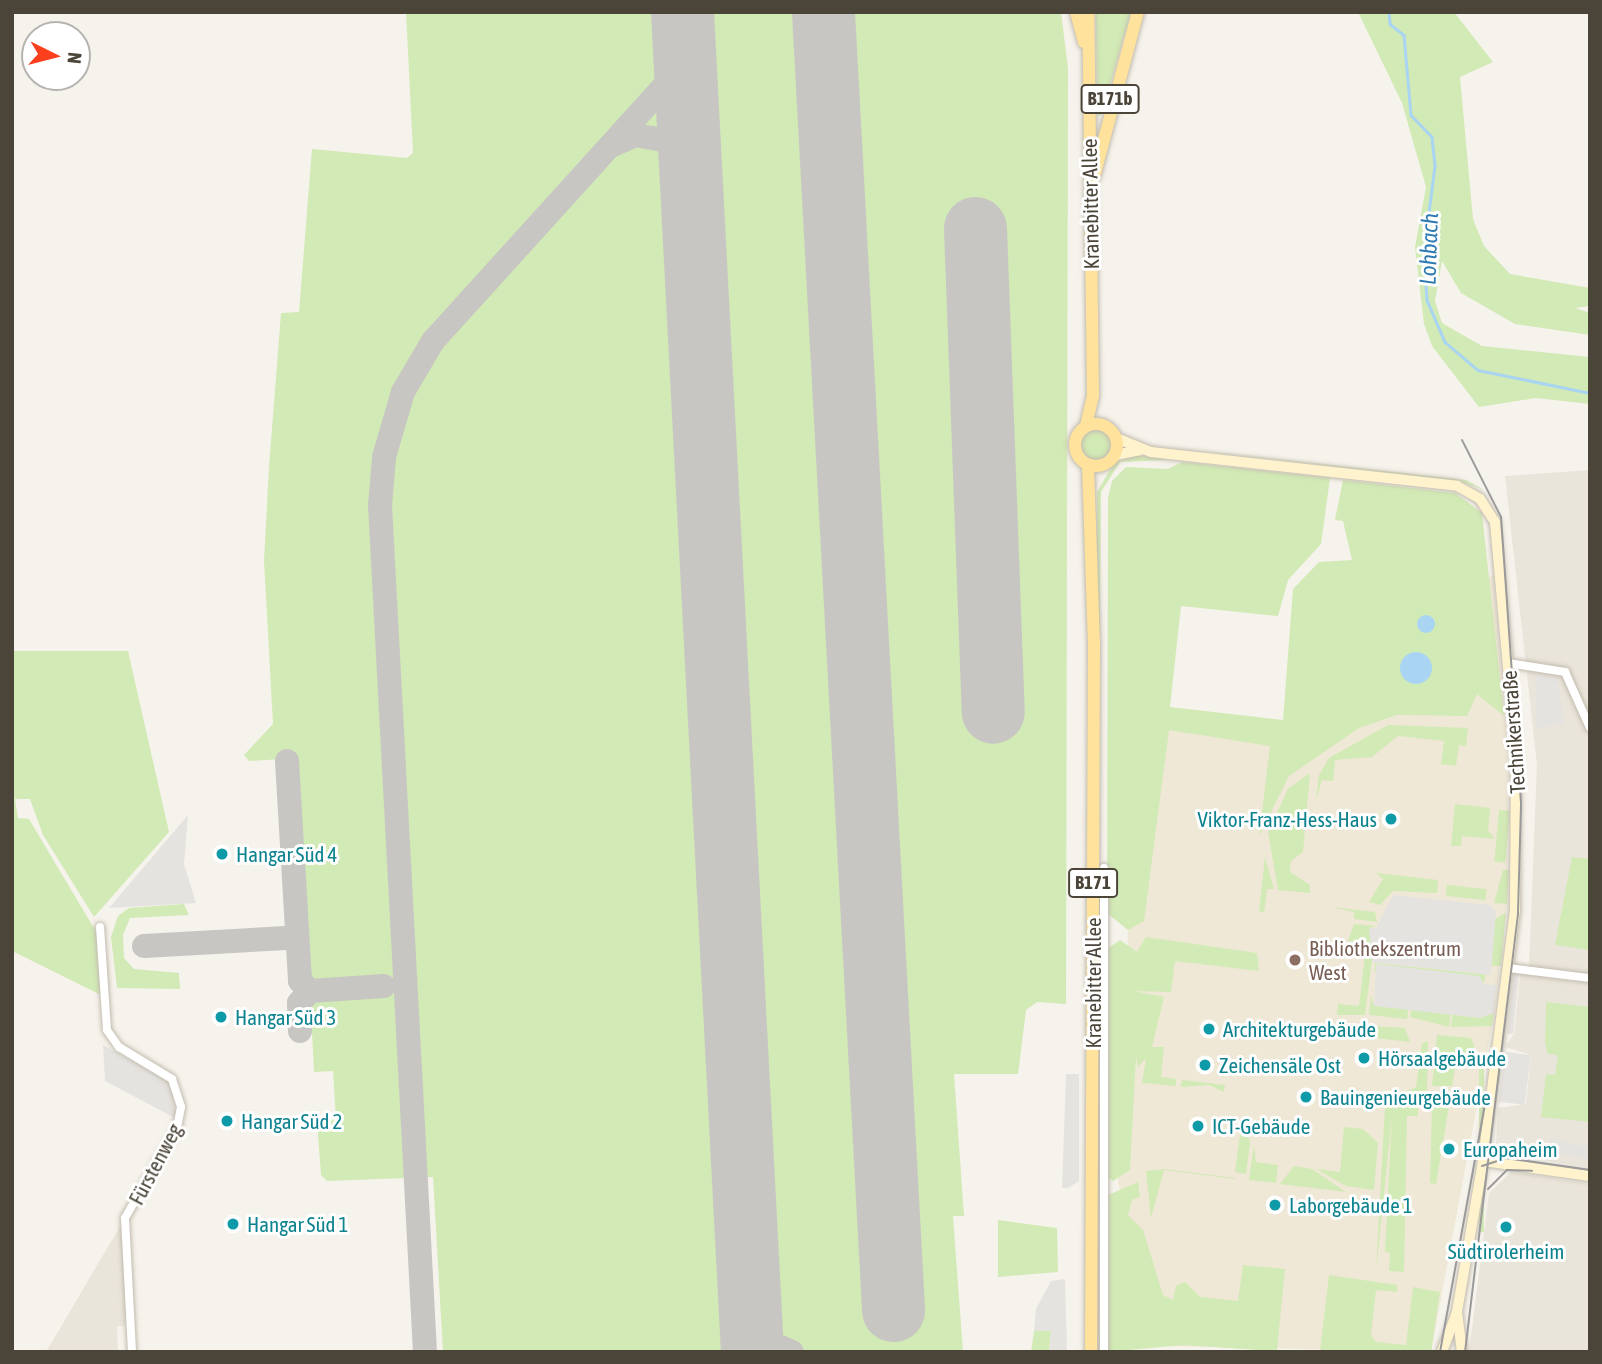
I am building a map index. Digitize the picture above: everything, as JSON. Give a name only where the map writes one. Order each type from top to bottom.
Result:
[{"type":"main road","name":"B171","points":[[1076,12],[1088,55]]},
{"type":"main road","name":"Kranebitter Allee","points":[[1086,426],[1093,396],[1087,12]]},
{"type":"main road","name":"B171b","points":[[1090,187],[1138,12]]},
{"type":"main road","name":"Kranebitter Allee","points":[[1093,396],[1104,425]]},
{"type":"main road","name":"B171","points":[[1104,425],[1116,438]]},
{"type":"main road","points":[[1086,426],[1104,425]]},
{"type":"main road","name":"B171","points":[[1086,426],[1075,449],[1088,465]]},
{"type":"main road","points":[[1115,455],[1116,438]]},
{"type":"main road","name":"B171","points":[[1102,466],[1115,455]]},
{"type":"main road","name":"Kranebitter Allee","points":[[1088,465],[1093,489],[1091,1352]]},
{"type":"main road","points":[[1088,465],[1102,466]]},
{"type":"main road","name":"Kranebitter Allee","points":[[1093,489],[1102,466]]},
{"type":"street","name":"Technikerstraße","points":[[1116,438],[1140,450]]},
{"type":"street","name":"Technikerstraße","points":[[1115,455],[1140,450],[1471,492],[1496,527],[1518,805],[1508,968],[1483,1161],[1457,1312],[1442,1352]]},
{"type":"street","points":[[1508,663],[1565,672],[1590,728]]},
{"type":"street","name":"Kranebitter Allee","points":[[1104,868],[1104,1352]]},
{"type":"street","name":"Fürstenweg","points":[[100,927],[107,1030],[119,1047],[172,1079],[181,1107],[177,1128],[125,1218],[132,1352]]},
{"type":"street","points":[[1508,968],[1590,978]]},
{"type":"street","points":[[1483,1161],[1590,1176]]},
{"type":"street","name":"Technikerstraße","points":[[1457,1312],[1462,1352]]},
{"type":"shaded area","points":[[1590,470],[1590,974],[1529,967],[1537,765],[1505,476]]},
{"type":"shaded area","points":[[1493,575],[1508,754],[1507,904],[1495,1009],[1431,1352],[1167,1346],[1118,1183],[1128,932],[1158,714],[1281,735]]},
{"type":"shaded area","points":[[1535,675],[1557,677],[1564,723],[1537,728]]},
{"type":"shaded area","points":[[188,815],[184,864],[196,903],[109,908]]},
{"type":"shaded area","points":[[1393,895],[1490,905],[1496,911],[1491,975],[1372,962],[1369,928],[1376,928]]},
{"type":"shaded area","points":[[1376,964],[1480,976],[1483,984],[1496,985],[1494,1013],[1480,1018],[1374,1006]]},
{"type":"shaded area","points":[[1514,974],[1519,974],[1513,1034],[1507,1034]]},
{"type":"shaded area","points":[[1520,974],[1590,983],[1590,1167],[1508,1155],[1496,1146],[1498,1108],[1526,1104],[1531,1055],[1505,1047],[1514,1034]]},
{"type":"shaded area","points":[[103,1045],[170,1082],[177,1119],[105,1081]]},
{"type":"shaded area","points":[[1505,1052],[1531,1055],[1525,1105],[1499,1102]]},
{"type":"shaded area","points":[[1066,1074],[1079,1074],[1079,1181],[1068,1188],[1062,1188]]},
{"type":"shaded area","points":[[1550,1137],[1584,1147],[1590,1142],[1590,1160],[1559,1153],[1547,1157]]},
{"type":"shaded area","points":[[1511,1172],[1590,1184],[1590,1352],[1469,1352],[1489,1193]]},
{"type":"shaded area","points":[[125,1218],[129,1307],[124,1326],[117,1326],[118,1352],[46,1352]]},
{"type":"shaded area","points":[[1065,1279],[1067,1352],[1049,1352],[1051,1331],[1034,1331],[1036,1309],[1051,1281]]},
{"type":"green space","points":[[406,12],[1061,12],[1068,68],[1066,1004],[1037,1002],[1026,1010],[1018,1074],[954,1074],[964,1216],[953,1216],[963,1352],[443,1352],[433,1177],[327,1181],[321,1175],[317,1122],[336,1120],[333,1071],[314,1072],[298,758],[249,761],[244,755],[273,724],[264,561],[269,467],[281,313],[299,312],[312,149],[407,158],[413,153]]},
{"type":"green space","points":[[1096,12],[1131,12],[1101,116],[1097,115]]},
{"type":"green space","points":[[1358,12],[1454,12],[1493,62],[1460,77],[1473,219],[1484,246],[1510,274],[1590,288],[1590,306],[1575,308],[1590,313],[1590,335],[1515,324],[1461,293],[1442,261],[1435,301],[1442,323],[1482,346],[1590,357],[1590,404],[1536,398],[1479,407],[1432,346],[1424,324],[1415,247],[1426,187],[1402,103]]},
{"type":"green space","points":[[1096,430],[1107,434],[1111,445],[1107,456],[1096,460],[1085,456],[1081,445],[1085,434]]},
{"type":"green space","points":[[1181,448],[1466,480],[1484,490],[1459,481]]},
{"type":"green space","points":[[1136,455],[1169,460],[1120,462],[1101,492],[1095,1352],[1097,492],[1114,463]]},
{"type":"green space","points":[[1182,462],[1330,478],[1321,544],[1288,580],[1278,616],[1181,606],[1170,707],[1283,720],[1293,589],[1319,562],[1352,560],[1343,521],[1335,520],[1343,480],[1455,493],[1482,513],[1504,716],[1477,694],[1467,716],[1397,715],[1359,728],[1289,776],[1259,836],[1270,746],[1169,730],[1144,921],[1128,930],[1107,913],[1108,498],[1112,481],[1126,467],[1168,469]]},
{"type":"green space","points":[[12,651],[128,651],[169,832],[94,917],[43,835],[30,799],[15,799],[18,818],[29,819],[98,935],[101,995],[12,951]]},
{"type":"green space","points":[[1388,725],[1468,728],[1466,746],[1459,745],[1456,766],[1441,764],[1444,741],[1398,736],[1372,757],[1335,760],[1333,781],[1322,780],[1316,800],[1319,775],[1329,758]]},
{"type":"green space","points":[[1310,773],[1303,852],[1291,861],[1290,872],[1310,885],[1310,893],[1278,890],[1268,832],[1288,789]]},
{"type":"green space","points":[[1455,804],[1490,808],[1488,830],[1495,839],[1462,836],[1461,846],[1451,846]]},
{"type":"green space","points":[[1499,810],[1510,811],[1505,863],[1494,862]]},
{"type":"green space","points":[[1265,857],[1274,889],[1267,889],[1264,913],[1259,911]]},
{"type":"green space","points":[[1572,857],[1590,859],[1590,950],[1555,945]]},
{"type":"green space","points":[[1503,870],[1509,870],[1507,904],[1494,903]]},
{"type":"green space","points":[[1376,873],[1438,880],[1437,893],[1393,891],[1380,905],[1369,902],[1383,879]]},
{"type":"green space","points":[[1447,885],[1487,889],[1486,900],[1446,896]]},
{"type":"green space","points":[[184,904],[189,915],[130,918],[123,935],[124,958],[134,969],[179,973],[180,989],[117,988],[111,937],[118,916],[129,908]]},
{"type":"green space","points":[[1330,907],[1375,912],[1377,922],[1354,919],[1354,912]]},
{"type":"green space","points":[[1506,913],[1501,966],[1491,966],[1495,919]]},
{"type":"green space","points":[[1354,924],[1376,926],[1369,928],[1374,946],[1348,941]]},
{"type":"green space","points":[[1146,937],[1257,953],[1259,971],[1175,961],[1171,992],[1133,991],[1164,997],[1152,1047],[1164,1047],[1161,1077],[1176,1079],[1176,1086],[1142,1083],[1146,1058],[1138,1067],[1136,1056],[1130,1170],[1113,1181],[1106,1176],[1107,949],[1120,940],[1137,952]]},
{"type":"green space","points":[[1373,953],[1365,1015],[1337,1015],[1338,1004],[1359,1006],[1365,954]]},
{"type":"green space","points":[[1375,963],[1485,975],[1485,983],[1374,971]]},
{"type":"green space","points":[[1371,995],[1374,1006],[1409,1006],[1407,1019],[1369,1015]]},
{"type":"green space","points":[[1546,1002],[1590,1007],[1590,1122],[1541,1117],[1546,1074],[1555,1075],[1558,1055],[1548,1054],[1545,1043]]},
{"type":"green space","points":[[1412,1006],[1451,1011],[1449,1027],[1410,1017]]},
{"type":"green space","points":[[1453,1011],[1494,1013],[1492,1026],[1451,1027]]},
{"type":"green space","points":[[1336,1024],[1405,1028],[1410,1042],[1335,1033]]},
{"type":"green space","points":[[1437,1035],[1471,1038],[1474,1045],[1471,1065],[1456,1063],[1452,1086],[1432,1086]]},
{"type":"green space","points":[[1428,1041],[1427,1102],[1388,1101],[1416,1087],[1422,1043]]},
{"type":"green space","points":[[1479,1069],[1484,1069],[1484,1232],[1479,1232]]},
{"type":"green space","points":[[1182,1080],[1225,1085],[1224,1092],[1209,1085],[1181,1087]]},
{"type":"green space","points":[[1418,1105],[1418,1116],[1407,1116],[1404,1272],[1389,1271],[1390,1253],[1385,1252],[1392,1116],[1376,1271],[1385,1106]]},
{"type":"green space","points":[[1432,1105],[1449,1106],[1436,1184],[1430,1183]]},
{"type":"green space","points":[[1344,1127],[1363,1129],[1378,1143],[1374,1190],[1346,1186],[1316,1169],[1340,1172]]},
{"type":"green space","points":[[1241,1128],[1248,1129],[1250,1144],[1246,1174],[1235,1172]]},
{"type":"green space","points":[[1254,1145],[1256,1162],[1278,1165],[1276,1183],[1249,1180]]},
{"type":"green space","points":[[1294,1166],[1312,1169],[1346,1192],[1280,1184]]},
{"type":"green space","points":[[1164,1169],[1235,1179],[1164,1170],[1151,1218],[1146,1171]]},
{"type":"green space","points":[[1138,1182],[1140,1197],[1132,1200],[1128,1215],[1143,1230],[1163,1295],[1173,1300],[1176,1286],[1185,1282],[1200,1297],[1238,1301],[1243,1265],[1285,1269],[1277,1350],[1285,1352],[1184,1345],[1107,1352],[1106,1196]]},
{"type":"green space","points":[[998,1220],[1057,1228],[1058,1272],[998,1277]]},
{"type":"green space","points":[[1329,1275],[1397,1285],[1397,1292],[1376,1290],[1371,1335],[1376,1342],[1406,1345],[1413,1287],[1440,1292],[1431,1352],[1320,1352]]},
{"type":"green space","points":[[1034,1331],[1051,1331],[1049,1352],[1031,1352]]},
{"type":"water","points":[[1426,615],[1432,618],[1435,624],[1432,630],[1426,633],[1420,630],[1417,624],[1420,618]]},
{"type":"water","points":[[1416,652],[1428,656],[1432,668],[1428,680],[1416,684],[1404,680],[1400,668],[1404,656]]},
{"type":"waterway","name":"Lohbach","points":[[1389,12],[1390,24],[1404,35],[1411,115],[1432,137],[1435,166],[1424,252],[1427,300],[1445,342],[1478,370],[1590,393]]},
{"type":"taxiway","points":[[425,1352],[380,506],[384,457],[403,392],[433,341],[674,75],[683,38]]},
{"type":"taxiway","points":[[613,145],[635,135],[663,140],[681,157],[691,184]]},
{"type":"taxiway","points":[[287,761],[300,981],[310,991]]},
{"type":"taxiway","points":[[144,946],[286,938]]},
{"type":"taxiway","points":[[300,1031],[299,1003],[310,991],[384,986]]},
{"type":"taxiway","points":[[750,1310],[764,1340],[792,1352]]},
{"type":"runway","points":[[682,12],[752,1352]]},
{"type":"runway","points":[[823,12],[893,1310]]},
{"type":"runway","points":[[975,228],[993,712]]},
{"type":"tram line","points":[[1462,440],[1501,517],[1521,805],[1518,914],[1465,1352]]},
{"type":"tram line","points":[[1440,1352],[1487,1093]]},
{"type":"tram line","points":[[1482,1166],[1506,1158],[1590,1170]]},
{"type":"tram line","points":[[1488,1189],[1507,1170],[1532,1171]]},
{"type":"place","name":"Viktor-Franz-Hess-Haus","points":[[1391,819]]},
{"type":"place","name":"Hangar Süd 4","points":[[222,854]]},
{"type":"place","name":"Bibliothekszentrum West","points":[[1295,960]]},
{"type":"place","name":"Hangar Süd 3","points":[[221,1017]]},
{"type":"place","name":"Architekturgebäude","points":[[1209,1029]]},
{"type":"place","name":"Hörsaalgebäude","points":[[1364,1058]]},
{"type":"place","name":"Zeichensäle Ost","points":[[1205,1065]]},
{"type":"place","name":"Bauingenieurgebäude","points":[[1306,1097]]},
{"type":"place","name":"Hangar Süd 2","points":[[227,1121]]},
{"type":"place","name":"ICT-Gebäude","points":[[1198,1126]]},
{"type":"place","name":"Europaheim","points":[[1449,1149]]},
{"type":"place","name":"Laborgebäude 1","points":[[1275,1205]]},
{"type":"place","name":"Hangar Süd 1","points":[[233,1224]]},
{"type":"place","name":"Südtirolerheim","points":[[1506,1227]]}]
